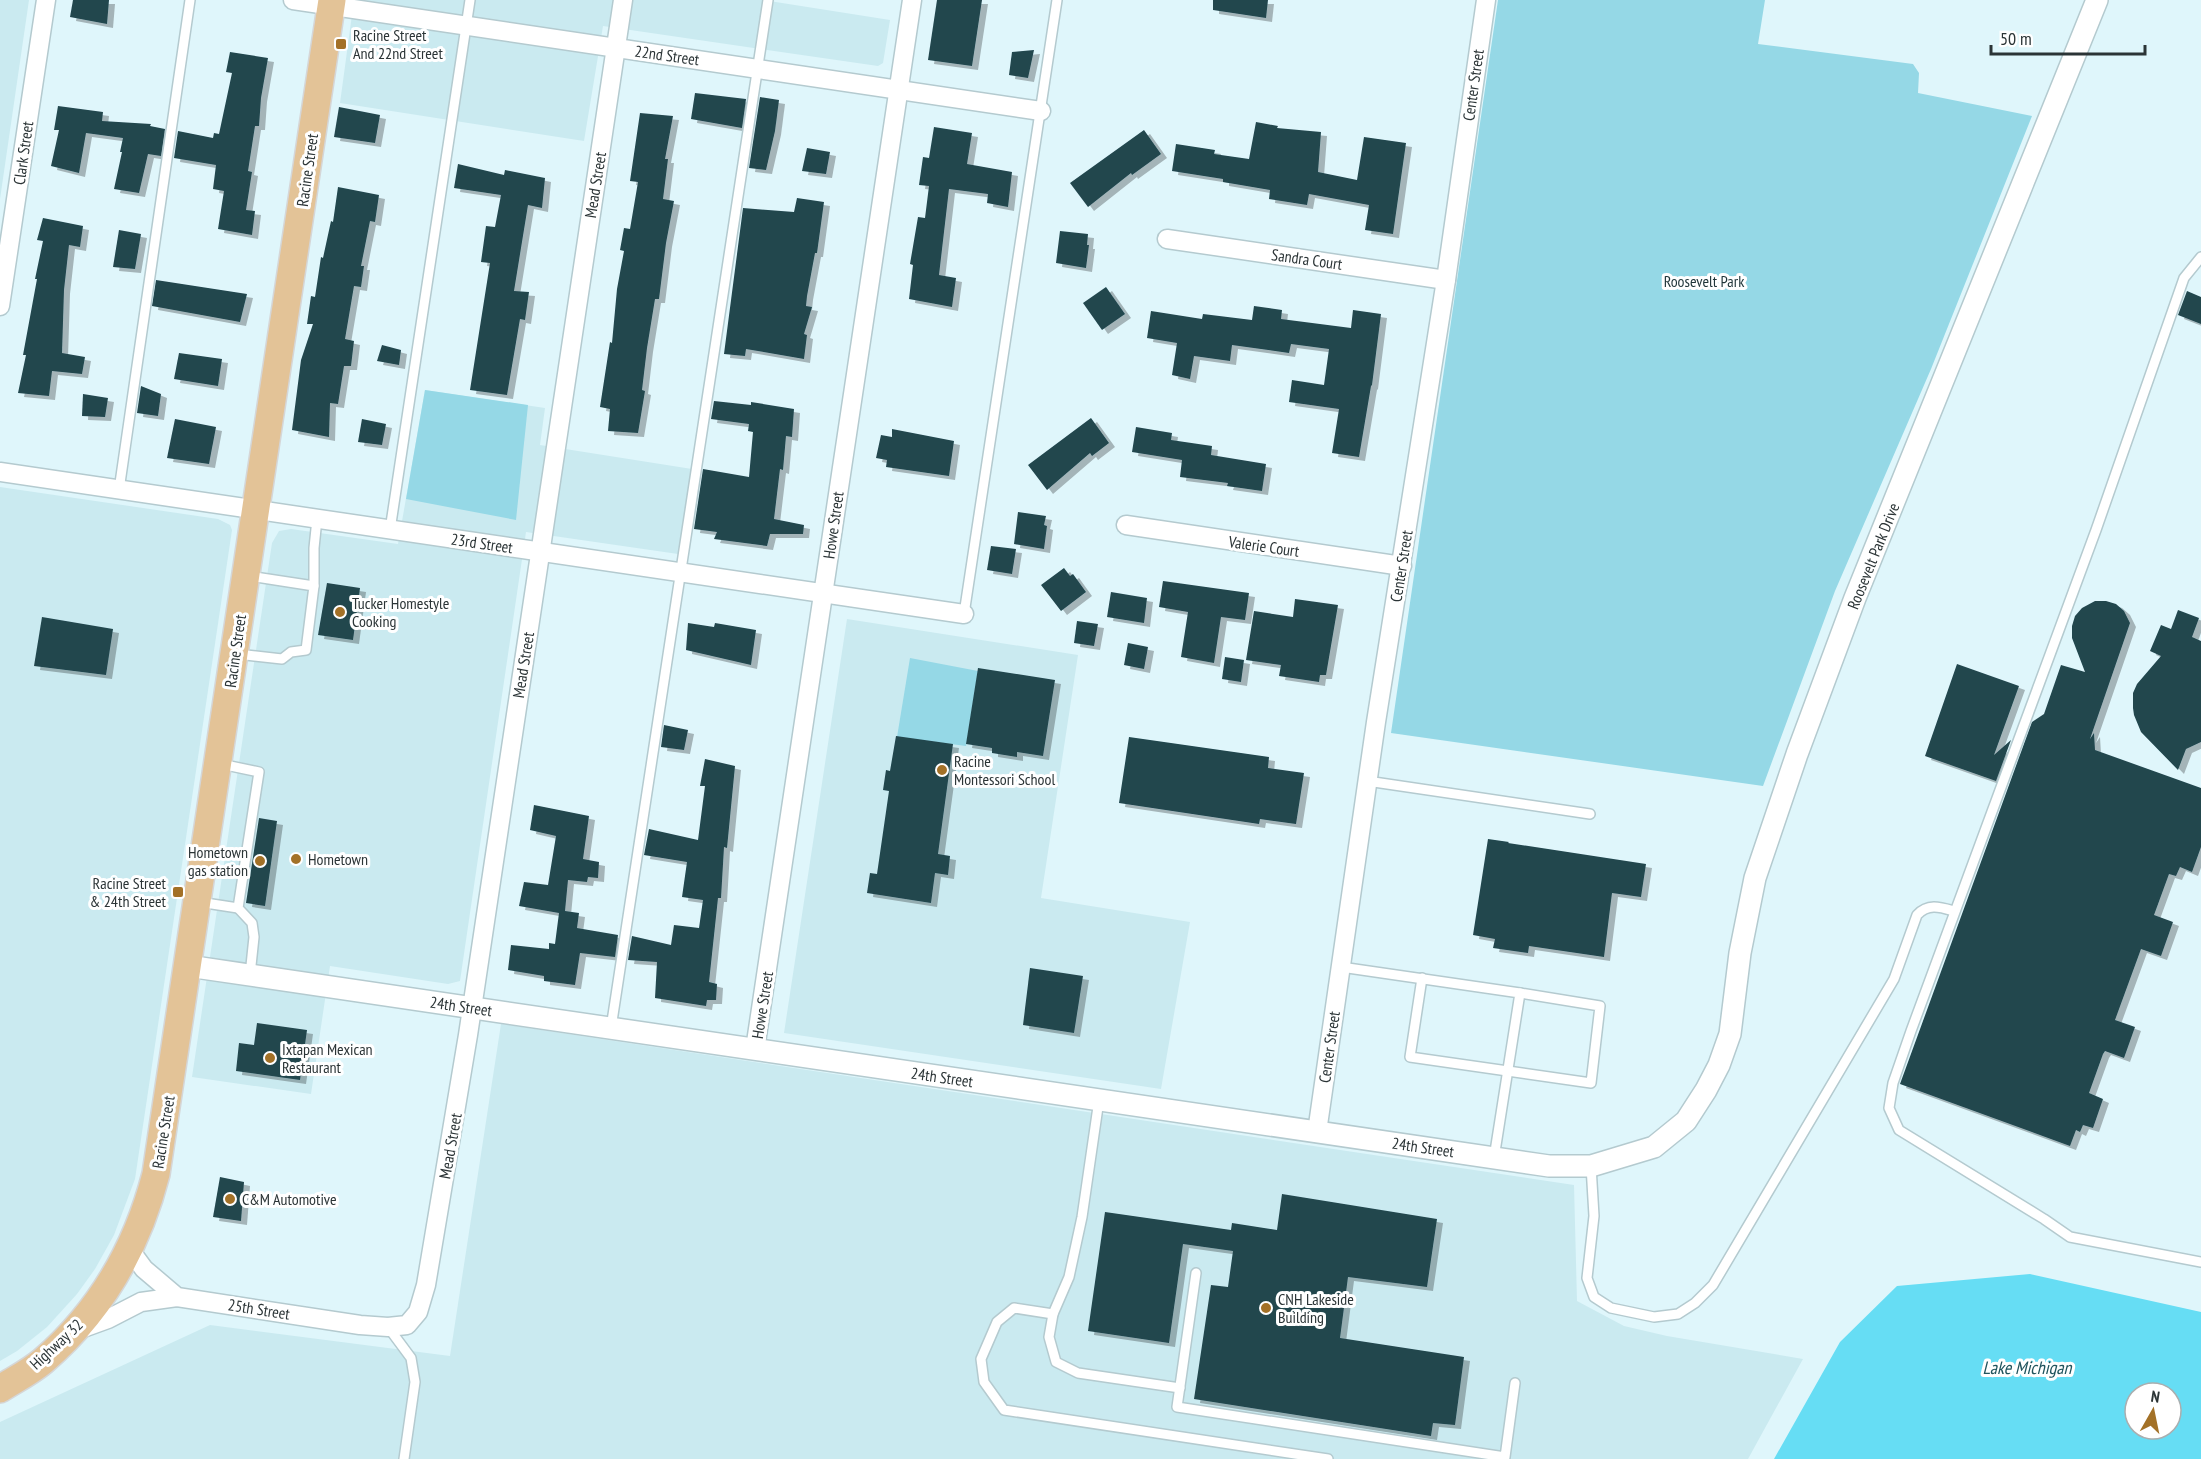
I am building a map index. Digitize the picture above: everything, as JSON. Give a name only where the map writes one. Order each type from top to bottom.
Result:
[{"type":"main road","name":"Racine Street","points":[[106,1292],[130,1250],[145,1214],[156,1174],[332,3]]},
{"type":"main road","name":"Highway 32","points":[[0,1389],[41,1362],[74,1332],[106,1292]]},
{"type":"street","name":"Clark Street","points":[[0,306],[46,0]]},
{"type":"street","name":"22nd Street","points":[[293,0],[332,3],[466,26],[1041,111]]},
{"type":"street","name":"Mead Street","points":[[407,1325],[418,1312],[426,1285],[472,1007],[623,0]]},
{"type":"street","name":"Howe Street","points":[[755,1049],[912,0]]},
{"type":"street","name":"Center Street","points":[[1317,1132],[1367,781],[1446,280],[1486,0]]},
{"type":"street","name":"Roosevelt Park Drive","points":[[1686,1121],[1710,1082],[1730,1034],[1740,954],[1755,878],[1797,754],[1856,598],[2097,0]]},
{"type":"street","name":"Sandra Court","points":[[1167,239],[1446,280]]},
{"type":"street","name":"23rd Street","points":[[0,472],[964,614]]},
{"type":"street","name":"Valerie Court","points":[[1126,525],[1402,566]]},
{"type":"street","name":"24th Street","points":[[188,966],[1549,1166],[1591,1166],[1654,1147],[1686,1121]]},
{"type":"street","points":[[130,1250],[144,1269],[177,1297]]},
{"type":"street","name":"25th Street","points":[[74,1332],[108,1319],[141,1302],[177,1297],[360,1325],[388,1327],[407,1325]]},
{"type":"lane","points":[[119,489],[190,0]]},
{"type":"lane","points":[[390,530],[470,0]]},
{"type":"lane","points":[[611,1028],[768,0]]},
{"type":"lane","points":[[964,614],[1057,0]]},
{"type":"lane","points":[[2201,256],[2184,278],[2096,530],[1954,911],[1893,1083],[1890,1108],[1899,1130],[2070,1237],[2201,1262]]},
{"type":"lane","points":[[235,653],[282,659],[291,652],[306,650],[315,586],[314,548],[317,519]]},
{"type":"lane","points":[[246,575],[315,586]]},
{"type":"lane","points":[[218,764],[259,772],[238,908]]},
{"type":"lane","points":[[1367,781],[1590,814]]},
{"type":"lane","points":[[198,902],[238,908],[252,923],[254,937],[250,975]]},
{"type":"lane","points":[[1591,1166],[1594,1216],[1587,1278],[1594,1297],[1611,1308],[1654,1317],[1678,1314],[1695,1303],[1713,1285],[1894,979],[1917,915],[1923,908],[1931,906],[1954,911]]},
{"type":"lane","points":[[1341,967],[1422,978],[1600,1006],[1591,1083],[1508,1073],[1410,1057],[1422,978]]},
{"type":"lane","points":[[1494,1158],[1520,993]]},
{"type":"lane","points":[[1099,1100],[1082,1217],[1071,1267],[1053,1314],[1049,1337],[1056,1362],[1078,1373],[1180,1388]]},
{"type":"lane","points":[[1196,1274],[1177,1407],[1505,1458],[1515,1383]]},
{"type":"lane","points":[[1053,1314],[1014,1308],[997,1322],[981,1359],[984,1382],[1004,1410],[1328,1459]]},
{"type":"lane","points":[[388,1327],[411,1358],[415,1382],[404,1459]]},
{"type":"shaded area","points":[[0,0],[29,0],[0,199]]},
{"type":"shaded area","points":[[354,0],[763,0],[890,20],[883,63],[878,66],[603,26],[584,141],[340,103]]},
{"type":"shaded area","points":[[425,390],[545,408],[540,445],[692,469],[678,554],[526,532],[460,981],[448,984],[330,966],[311,1094],[192,1077],[272,543],[279,531],[291,529],[398,544]]},
{"type":"shaded area","points":[[0,487],[218,519],[230,525],[232,530],[135,1179],[114,1235],[95,1269],[77,1294],[47,1327],[17,1351],[0,1361]]},
{"type":"shaded area","name":"Racine Montessori School","points":[[847,619],[1078,655],[1041,898],[1190,922],[1161,1089],[784,1033]]},
{"type":"shaded area","points":[[501,1024],[1574,1185],[1577,1301],[1624,1326],[1667,1336],[1803,1359],[1748,1459],[0,1459],[0,1422],[210,1325],[450,1356]]},
{"type":"green space","name":"Roosevelt Park","points":[[1498,0],[1765,0],[1758,44],[1913,64],[1919,73],[1918,93],[2032,116],[1931,369],[1835,591],[1763,786],[1391,733]]},
{"type":"green space","points":[[425,390],[528,405],[516,520],[406,499]]},
{"type":"green space","points":[[910,658],[978,671],[966,746],[897,737]]},
{"type":"water","name":"Lake Michigan","points":[[2030,1274],[2201,1312],[2201,1459],[1774,1459],[1840,1342],[1897,1286]]},
{"type":"building","points":[[73,0],[109,0],[107,24],[70,17]]},
{"type":"building","points":[[937,0],[982,0],[972,66],[928,60]]},
{"type":"building","points":[[1213,0],[1268,0],[1266,18],[1213,10]]},
{"type":"building","points":[[1034,50],[1028,78],[1009,75],[1012,52]]},
{"type":"building","points":[[230,52],[268,58],[259,126],[255,126],[248,171],[252,172],[246,210],[255,211],[252,235],[218,229],[224,191],[213,189],[216,165],[174,158],[178,131],[213,138],[214,133],[219,134],[232,73],[226,72]]},
{"type":"building","points":[[695,93],[746,99],[742,128],[691,119]]},
{"type":"building","points":[[760,97],[779,100],[766,170],[749,168]]},
{"type":"building","points":[[58,106],[103,112],[102,121],[151,124],[150,126],[165,129],[161,156],[148,154],[139,193],[114,189],[123,138],[86,133],[79,173],[51,166],[59,130],[54,130]]},
{"type":"building","points":[[339,107],[380,115],[375,143],[334,137]]},
{"type":"building","points":[[640,113],[673,116],[665,159],[668,159],[663,199],[674,201],[659,299],[655,299],[647,348],[642,390],[645,391],[638,433],[608,431],[610,409],[600,407],[610,342],[612,343],[617,289],[624,251],[620,250],[624,228],[630,229],[638,182],[630,181]]},
{"type":"building","points":[[1256,122],[1278,126],[1277,128],[1321,132],[1318,172],[1357,180],[1364,137],[1406,143],[1393,234],[1365,230],[1369,205],[1309,194],[1307,205],[1269,199],[1270,190],[1223,182],[1223,179],[1172,171],[1176,144],[1215,150],[1214,154],[1249,159]]},
{"type":"building","points":[[934,127],[972,133],[967,164],[1012,172],[1008,207],[987,203],[988,194],[949,189],[939,275],[956,278],[952,307],[909,299],[913,265],[910,264],[918,217],[925,218],[929,186],[919,185],[923,157],[929,158]]},
{"type":"building","points":[[1144,130],[1161,154],[1132,175],[1131,173],[1088,207],[1070,183]]},
{"type":"building","points":[[807,148],[830,152],[826,174],[802,171]]},
{"type":"building","points":[[458,164],[504,175],[505,170],[545,178],[542,208],[528,205],[514,291],[529,292],[525,320],[520,319],[507,395],[470,390],[490,263],[481,262],[486,226],[495,227],[501,195],[454,188]]},
{"type":"building","points":[[338,187],[379,195],[375,222],[370,221],[361,266],[364,266],[361,287],[354,286],[345,339],[354,341],[351,366],[344,366],[338,404],[330,403],[329,437],[292,430],[301,360],[313,324],[307,324],[311,296],[315,297],[321,257],[323,258],[331,221],[333,222]]},
{"type":"building","points":[[797,198],[824,202],[817,253],[815,253],[807,296],[806,306],[812,307],[804,334],[807,335],[804,359],[746,349],[745,356],[724,354],[743,208],[794,212]]},
{"type":"building","points":[[43,218],[83,226],[80,247],[69,245],[64,290],[62,353],[85,357],[82,374],[52,371],[49,396],[18,393],[43,241],[37,240]]},
{"type":"building","points":[[119,230],[141,234],[135,269],[113,267]]},
{"type":"building","points":[[1060,231],[1088,234],[1086,268],[1056,263]]},
{"type":"building","points":[[156,280],[247,294],[240,322],[152,306]]},
{"type":"building","points":[[1106,287],[1125,314],[1102,330],[1083,303]]},
{"type":"building","points":[[2187,291],[2201,297],[2201,324],[2178,315]]},
{"type":"building","points":[[1254,306],[1282,310],[1281,319],[1351,328],[1353,310],[1381,314],[1372,385],[1359,457],[1332,453],[1339,409],[1289,402],[1292,380],[1324,385],[1329,349],[1291,344],[1289,353],[1232,345],[1230,361],[1194,356],[1190,379],[1172,375],[1177,343],[1147,338],[1151,311],[1202,319],[1203,314],[1252,320]]},
{"type":"building","points":[[382,345],[401,350],[399,365],[377,361]]},
{"type":"building","points":[[179,353],[222,359],[218,386],[174,379]]},
{"type":"building","points":[[141,386],[161,394],[158,416],[137,413]]},
{"type":"building","points":[[83,394],[108,398],[105,417],[82,416]]},
{"type":"building","points":[[714,401],[751,405],[751,402],[794,409],[792,437],[786,436],[783,470],[780,469],[774,519],[804,525],[803,534],[770,534],[767,546],[714,539],[717,532],[694,529],[703,469],[749,477],[753,432],[748,431],[749,424],[711,419]]},
{"type":"building","points":[[1091,418],[1109,443],[1092,456],[1090,453],[1047,490],[1028,465]]},
{"type":"building","points":[[175,419],[216,427],[209,464],[167,458]]},
{"type":"building","points":[[362,419],[386,424],[382,445],[358,442]]},
{"type":"building","points":[[1136,427],[1172,433],[1171,440],[1212,446],[1211,455],[1266,464],[1262,491],[1227,486],[1228,483],[1180,477],[1182,460],[1132,452]]},
{"type":"building","points":[[892,429],[954,441],[949,476],[886,467],[887,460],[876,458],[881,435],[892,437]]},
{"type":"building","points":[[1018,512],[1046,516],[1044,549],[1014,544]]},
{"type":"building","points":[[991,546],[1016,549],[1012,574],[987,570]]},
{"type":"building","points":[[1064,568],[1070,576],[1073,574],[1086,592],[1061,611],[1041,585]]},
{"type":"building","points":[[1163,581],[1249,593],[1245,620],[1221,617],[1214,663],[1181,657],[1188,612],[1159,607]]},
{"type":"building","name":"Tucker Homestyle Cooking","points":[[327,583],[360,588],[353,640],[318,635]]},
{"type":"building","points":[[1111,592],[1147,598],[1144,623],[1107,617]]},
{"type":"building","points":[[1295,599],[1338,605],[1326,675],[1320,675],[1319,682],[1279,676],[1281,665],[1246,660],[1254,611],[1293,617]]},
{"type":"building","points":[[2095,601],[2116,604],[2124,611],[2130,623],[2090,739],[2094,733],[2095,750],[2201,788],[2201,847],[2192,872],[2180,867],[2176,876],[2169,874],[2154,915],[2173,922],[2161,956],[2141,949],[2115,1020],[2135,1027],[2124,1058],[2105,1051],[2103,1054],[2089,1093],[2103,1099],[2093,1128],[2083,1125],[2080,1132],[2076,1130],[2070,1146],[1900,1084],[2032,722],[2044,714],[2061,665],[2085,672],[2072,638],[2072,626],[2075,616],[2082,608]]},
{"type":"building","points":[[2178,610],[2199,618],[2192,637],[2201,641],[2201,742],[2186,749],[2178,770],[2141,732],[2134,715],[2133,693],[2137,684],[2161,656],[2150,651],[2161,625],[2171,629]]},
{"type":"building","points":[[42,617],[113,629],[106,675],[34,666]]},
{"type":"building","points":[[1077,621],[1098,624],[1094,646],[1074,643]]},
{"type":"building","points":[[688,623],[714,627],[715,623],[756,630],[751,665],[686,650]]},
{"type":"building","points":[[1128,643],[1148,647],[1144,669],[1124,665]]},
{"type":"building","points":[[1225,657],[1244,660],[1241,682],[1222,679]]},
{"type":"building","points":[[1957,664],[2019,686],[1994,755],[2011,740],[1996,781],[1925,756]]},
{"type":"building","points":[[978,668],[1055,680],[1043,756],[1017,752],[1017,757],[992,753],[992,748],[966,744]]},
{"type":"building","points":[[664,725],[688,730],[684,750],[661,747]]},
{"type":"building","points":[[896,736],[953,744],[938,854],[950,856],[948,875],[935,873],[931,903],[867,893],[870,873],[877,874],[889,791],[883,790],[886,770],[890,771]]},
{"type":"building","points":[[1129,737],[1269,757],[1268,768],[1304,773],[1296,824],[1260,819],[1259,824],[1119,803]]},
{"type":"building","points":[[705,759],[735,766],[727,848],[724,847],[721,898],[718,898],[709,982],[717,984],[716,1000],[707,1000],[706,1006],[655,998],[657,962],[628,960],[632,936],[671,945],[674,925],[699,928],[703,900],[682,897],[687,862],[644,855],[649,829],[698,840],[705,786],[700,786]]},
{"type":"building","points":[[534,805],[589,816],[583,859],[599,862],[598,878],[588,877],[587,882],[568,880],[565,911],[579,913],[577,928],[618,935],[615,957],[580,953],[575,985],[544,981],[544,976],[508,970],[511,945],[549,949],[549,943],[555,944],[559,913],[519,906],[524,882],[548,885],[556,836],[530,830]]},
{"type":"building","name":"Hometown gas station","points":[[259,818],[277,821],[265,906],[246,903]]},
{"type":"building","points":[[1488,839],[1646,864],[1641,897],[1612,893],[1604,957],[1529,946],[1528,953],[1493,948],[1495,939],[1473,935]]},
{"type":"building","points":[[1030,968],[1083,976],[1074,1033],[1023,1025]]},
{"type":"building","name":"Ixtapan Mexican Restaurant","points":[[257,1023],[307,1030],[300,1080],[236,1071],[239,1043],[254,1045]]},
{"type":"building","name":"C&M Automotive","points":[[220,1177],[244,1182],[241,1221],[213,1217]]},
{"type":"building","name":"CNH Lakeside Building","points":[[1282,1194],[1437,1219],[1427,1287],[1348,1277],[1340,1338],[1464,1357],[1455,1425],[1433,1423],[1431,1436],[1194,1399],[1211,1285],[1228,1287],[1233,1251],[1183,1244],[1169,1343],[1088,1331],[1105,1212],[1231,1230],[1232,1223],[1277,1230]]},
{"type":"place","name":"Racine Street And 22nd Street","points":[[341,44]]},
{"type":"place","name":"Tucker Homestyle Cooking","points":[[340,612]]},
{"type":"place","name":"Racine Montessori School","points":[[942,770]]},
{"type":"place","name":"Hometown","points":[[296,859]]},
{"type":"place","name":"Hometown gas station","points":[[260,861]]},
{"type":"place","name":"Racine Street & 24th Street","points":[[178,892]]},
{"type":"place","name":"Ixtapan Mexican Restaurant","points":[[270,1058]]},
{"type":"place","name":"C&M Automotive","points":[[230,1199]]},
{"type":"place","name":"CNH Lakeside Building","points":[[1266,1308]]}]
